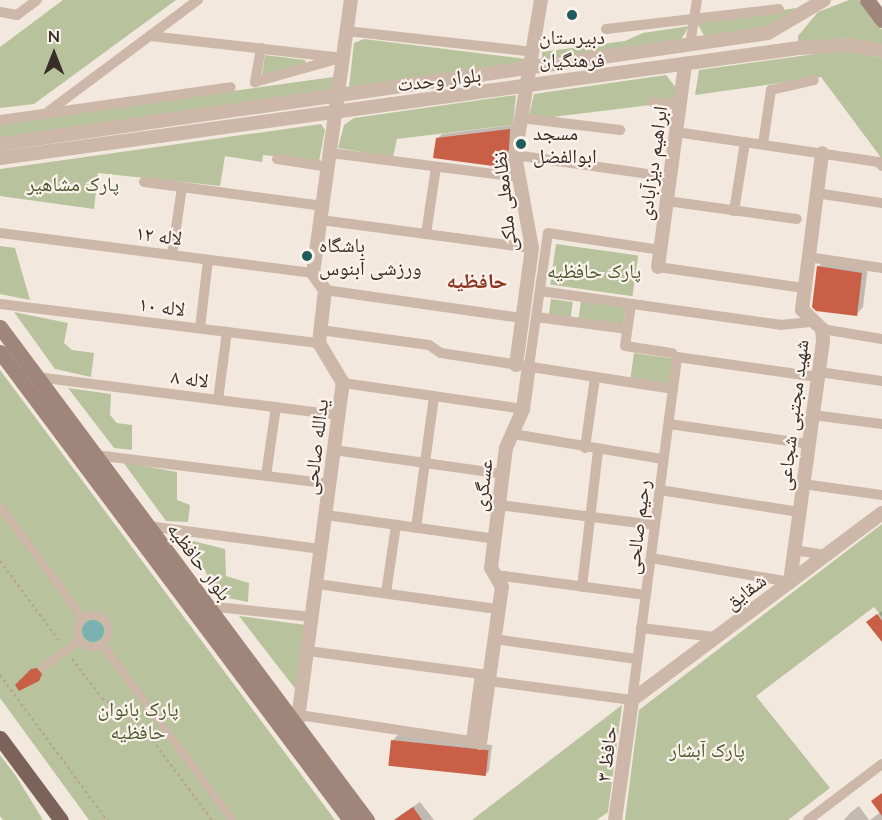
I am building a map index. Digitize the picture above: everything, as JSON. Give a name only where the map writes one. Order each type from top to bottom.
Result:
[{"type":"main road","points":[[867,0],[882,20]]},
{"type":"main road","name":"بلوار حافظیه","points":[[0,327],[294,725],[367,820]]},
{"type":"main road","name":"بلوار حافظیه","points":[[0,352],[82,465],[294,725],[350,820]]},
{"type":"main road","points":[[82,465],[96,455]]},
{"type":"main road","points":[[0,738],[61,820]]},
{"type":"street","points":[[0,12],[16,15],[37,0]]},
{"type":"street","points":[[46,113],[198,0]]},
{"type":"street","points":[[320,336],[325,290],[313,273],[351,0]]},
{"type":"street","name":"نظامعلی ملکی","points":[[522,366],[531,302],[532,248],[515,155],[541,0]]},
{"type":"street","points":[[690,45],[697,0]]},
{"type":"street","name":"بلوار وحدت","points":[[0,144],[775,31],[824,0]]},
{"type":"street","points":[[606,29],[779,9]]},
{"type":"street","points":[[347,31],[532,52]]},
{"type":"street","points":[[150,36],[343,58]]},
{"type":"street","name":"بلوار وحدت","points":[[0,158],[825,46],[882,51]]},
{"type":"street","points":[[261,48],[255,82],[343,58]]},
{"type":"street","name":"ابراهیم دیزآبادی","points":[[658,267],[686,64]]},
{"type":"street","points":[[763,144],[771,90],[814,80]]},
{"type":"street","points":[[0,120],[231,87]]},
{"type":"street","points":[[653,102],[680,105]]},
{"type":"street","points":[[521,118],[620,130]]},
{"type":"street","points":[[676,132],[822,153],[880,164]]},
{"type":"street","points":[[734,211],[745,142]]},
{"type":"street","name":"شهید مجتبی شجاعی","points":[[790,582],[818,374],[816,326],[802,310],[822,153]]},
{"type":"street","points":[[515,155],[670,177]]},
{"type":"street","points":[[277,159],[436,166],[518,177]]},
{"type":"street","points":[[426,234],[436,166]]},
{"type":"street","points":[[144,182],[323,206]]},
{"type":"street","points":[[172,255],[182,187]]},
{"type":"street","points":[[816,193],[882,203]]},
{"type":"street","points":[[667,201],[797,219]]},
{"type":"street","points":[[321,220],[532,248]]},
{"type":"street","name":"لاله ۱۲","points":[[0,233],[313,273]]},
{"type":"street","points":[[531,302],[540,291],[548,233],[660,250]]},
{"type":"street","points":[[808,257],[882,268]]},
{"type":"street","points":[[200,328],[208,260]]},
{"type":"street","points":[[658,267],[803,288]]},
{"type":"street","points":[[325,290],[627,329]]},
{"type":"street","points":[[540,291],[794,327],[816,326],[882,339]]},
{"type":"street","name":"لاله ۱۰","points":[[0,304],[227,332],[320,336],[429,345],[441,353],[673,389]]},
{"type":"street","points":[[631,304],[625,346],[675,355],[882,381]]},
{"type":"street","points":[[218,400],[227,332]]},
{"type":"street","name":"یدالله صالحی","points":[[294,725],[308,651],[343,383],[320,336]]},
{"type":"street","name":"رحیم صالحی","points":[[632,700],[669,424],[675,355]]},
{"type":"street","name":"عسگری","points":[[476,742],[484,677],[494,639],[502,587],[491,568],[506,448],[524,409],[522,366]]},
{"type":"street","name":"لاله ۸","points":[[38,377],[339,415]]},
{"type":"street","points":[[585,448],[595,378]]},
{"type":"street","points":[[343,383],[524,409]]},
{"type":"street","points":[[416,528],[434,396]]},
{"type":"street","points":[[266,476],[276,407]]},
{"type":"street","points":[[813,415],[882,424]]},
{"type":"street","points":[[669,424],[809,444]]},
{"type":"street","points":[[513,435],[663,459]]},
{"type":"street","points":[[334,450],[503,474]]},
{"type":"street","points":[[582,587],[598,450]]},
{"type":"street","points":[[96,455],[330,484]]},
{"type":"street","points":[[803,484],[882,495]]},
{"type":"street","points":[[660,490],[800,512]]},
{"type":"street","points":[[499,505],[655,525]]},
{"type":"street","points":[[0,506],[83,618]]},
{"type":"street","name":"شقایق","points":[[632,700],[882,513]]},
{"type":"street","points":[[326,515],[489,538]]},
{"type":"street","points":[[386,593],[396,525]]},
{"type":"street","points":[[148,526],[321,549]]},
{"type":"street","points":[[794,549],[827,555]]},
{"type":"street","points":[[651,558],[790,582]]},
{"type":"street","points":[[496,575],[646,595]]},
{"type":"street","points":[[317,584],[490,608]]},
{"type":"street","points":[[207,606],[302,616]]},
{"type":"street","points":[[94,615],[104,620],[109,630],[102,644],[92,647],[80,640],[77,627],[83,618],[94,615]]},
{"type":"street","points":[[641,628],[714,637]]},
{"type":"street","points":[[494,639],[637,659]]},
{"type":"street","points":[[43,667],[80,640]]},
{"type":"street","points":[[102,644],[232,820]]},
{"type":"street","points":[[308,651],[632,700]]},
{"type":"street","name":"حافظ ۳","points":[[614,818],[632,700]]},
{"type":"street","points":[[294,725],[476,742]]},
{"type":"street","points":[[808,820],[881,766]]},
{"type":"path","points":[[0,561],[102,698],[142,726],[212,820]]},
{"type":"path","points":[[0,675],[107,820]]},
{"type":"green space","points":[[63,0],[176,0],[34,104],[0,108],[0,47]]},
{"type":"green space","points":[[849,0],[859,0],[882,30],[882,44],[848,38],[798,43],[798,36],[818,12]]},
{"type":"green space","points":[[796,8],[768,28],[705,37],[697,23]]},
{"type":"green space","points":[[689,26],[679,43],[548,62],[542,58],[542,52],[625,41],[643,33]]},
{"type":"green space","points":[[364,39],[526,59],[515,67],[349,87],[354,43]]},
{"type":"green space","points":[[844,50],[882,58],[882,159],[821,77],[695,95],[699,70]]},
{"type":"green space","points":[[265,55],[305,60],[306,63],[262,75]]},
{"type":"green space","points":[[666,75],[677,89],[675,102],[528,120],[534,94]]},
{"type":"green space","points":[[333,77],[334,88],[325,93],[0,139],[0,123]]},
{"type":"green space","points":[[516,95],[513,125],[397,139],[393,157],[338,148],[344,125],[354,118]]},
{"type":"green space","name":"پارک مشاهیر","points":[[321,124],[325,130],[319,161],[263,155],[262,162],[225,156],[220,186],[98,173],[94,209],[0,196],[0,169]]},
{"type":"green space","name":"پارک حافظیه","points":[[556,244],[638,256],[632,296],[550,285]]},
{"type":"green space","points":[[0,246],[15,248],[30,300],[0,294]]},
{"type":"green space","points":[[551,299],[573,302],[571,317],[549,314]]},
{"type":"green space","points":[[581,301],[626,307],[623,325],[578,319]]},
{"type":"green space","points":[[14,312],[68,323],[64,343],[72,350],[94,353],[91,377],[55,369]]},
{"type":"green space","points":[[634,353],[675,359],[671,385],[630,380]]},
{"type":"green space","name":"پارک بانوان حافظیه","points":[[0,370],[335,820],[89,820],[0,698]]},
{"type":"green space","points":[[68,388],[111,394],[110,415],[117,423],[132,425],[132,450],[114,448]]},
{"type":"green space","points":[[123,462],[177,472],[177,500],[190,505],[188,522],[166,521]]},
{"type":"green space","name":"پارک آبشار","points":[[882,524],[882,617],[874,607],[756,696],[830,788],[788,820],[625,820],[639,710]]},
{"type":"green space","points":[[181,538],[225,549],[226,576],[249,583],[248,602],[223,597]]},
{"type":"green space","points":[[239,616],[306,625],[297,691]]},
{"type":"green space","name":"پارک آبشار","points":[[622,705],[608,812],[597,820],[472,820]]},
{"type":"green space","points":[[0,755],[43,820],[3,820],[0,816]]},
{"type":"water","points":[[93,620],[101,623],[104,631],[101,639],[93,642],[85,639],[82,631],[85,623]]},
{"type":"building","points":[[510,129],[508,168],[433,158],[436,138]]},
{"type":"building","points":[[817,266],[862,273],[857,316],[816,311],[812,307]]},
{"type":"building","points":[[877,614],[882,621],[882,642],[866,622]]},
{"type":"building","points":[[37,668],[42,674],[39,681],[19,691],[15,685],[31,669]]},
{"type":"building","points":[[391,740],[488,750],[486,776],[388,766]]},
{"type":"building","points":[[882,793],[882,816],[871,801]]},
{"type":"building","points":[[413,807],[422,820],[394,820]]},
{"type":"place","name":"دبیرستان فرهنگیان","points":[[572,15]]},
{"type":"place","name":"مسجد ابوالفضل","points":[[521,144]]},
{"type":"place","name":"باشگاه ورزشی آبنوس","points":[[307,256]]},
{"type":"district","name":"حافظیه","points":[[477,280]]}]
